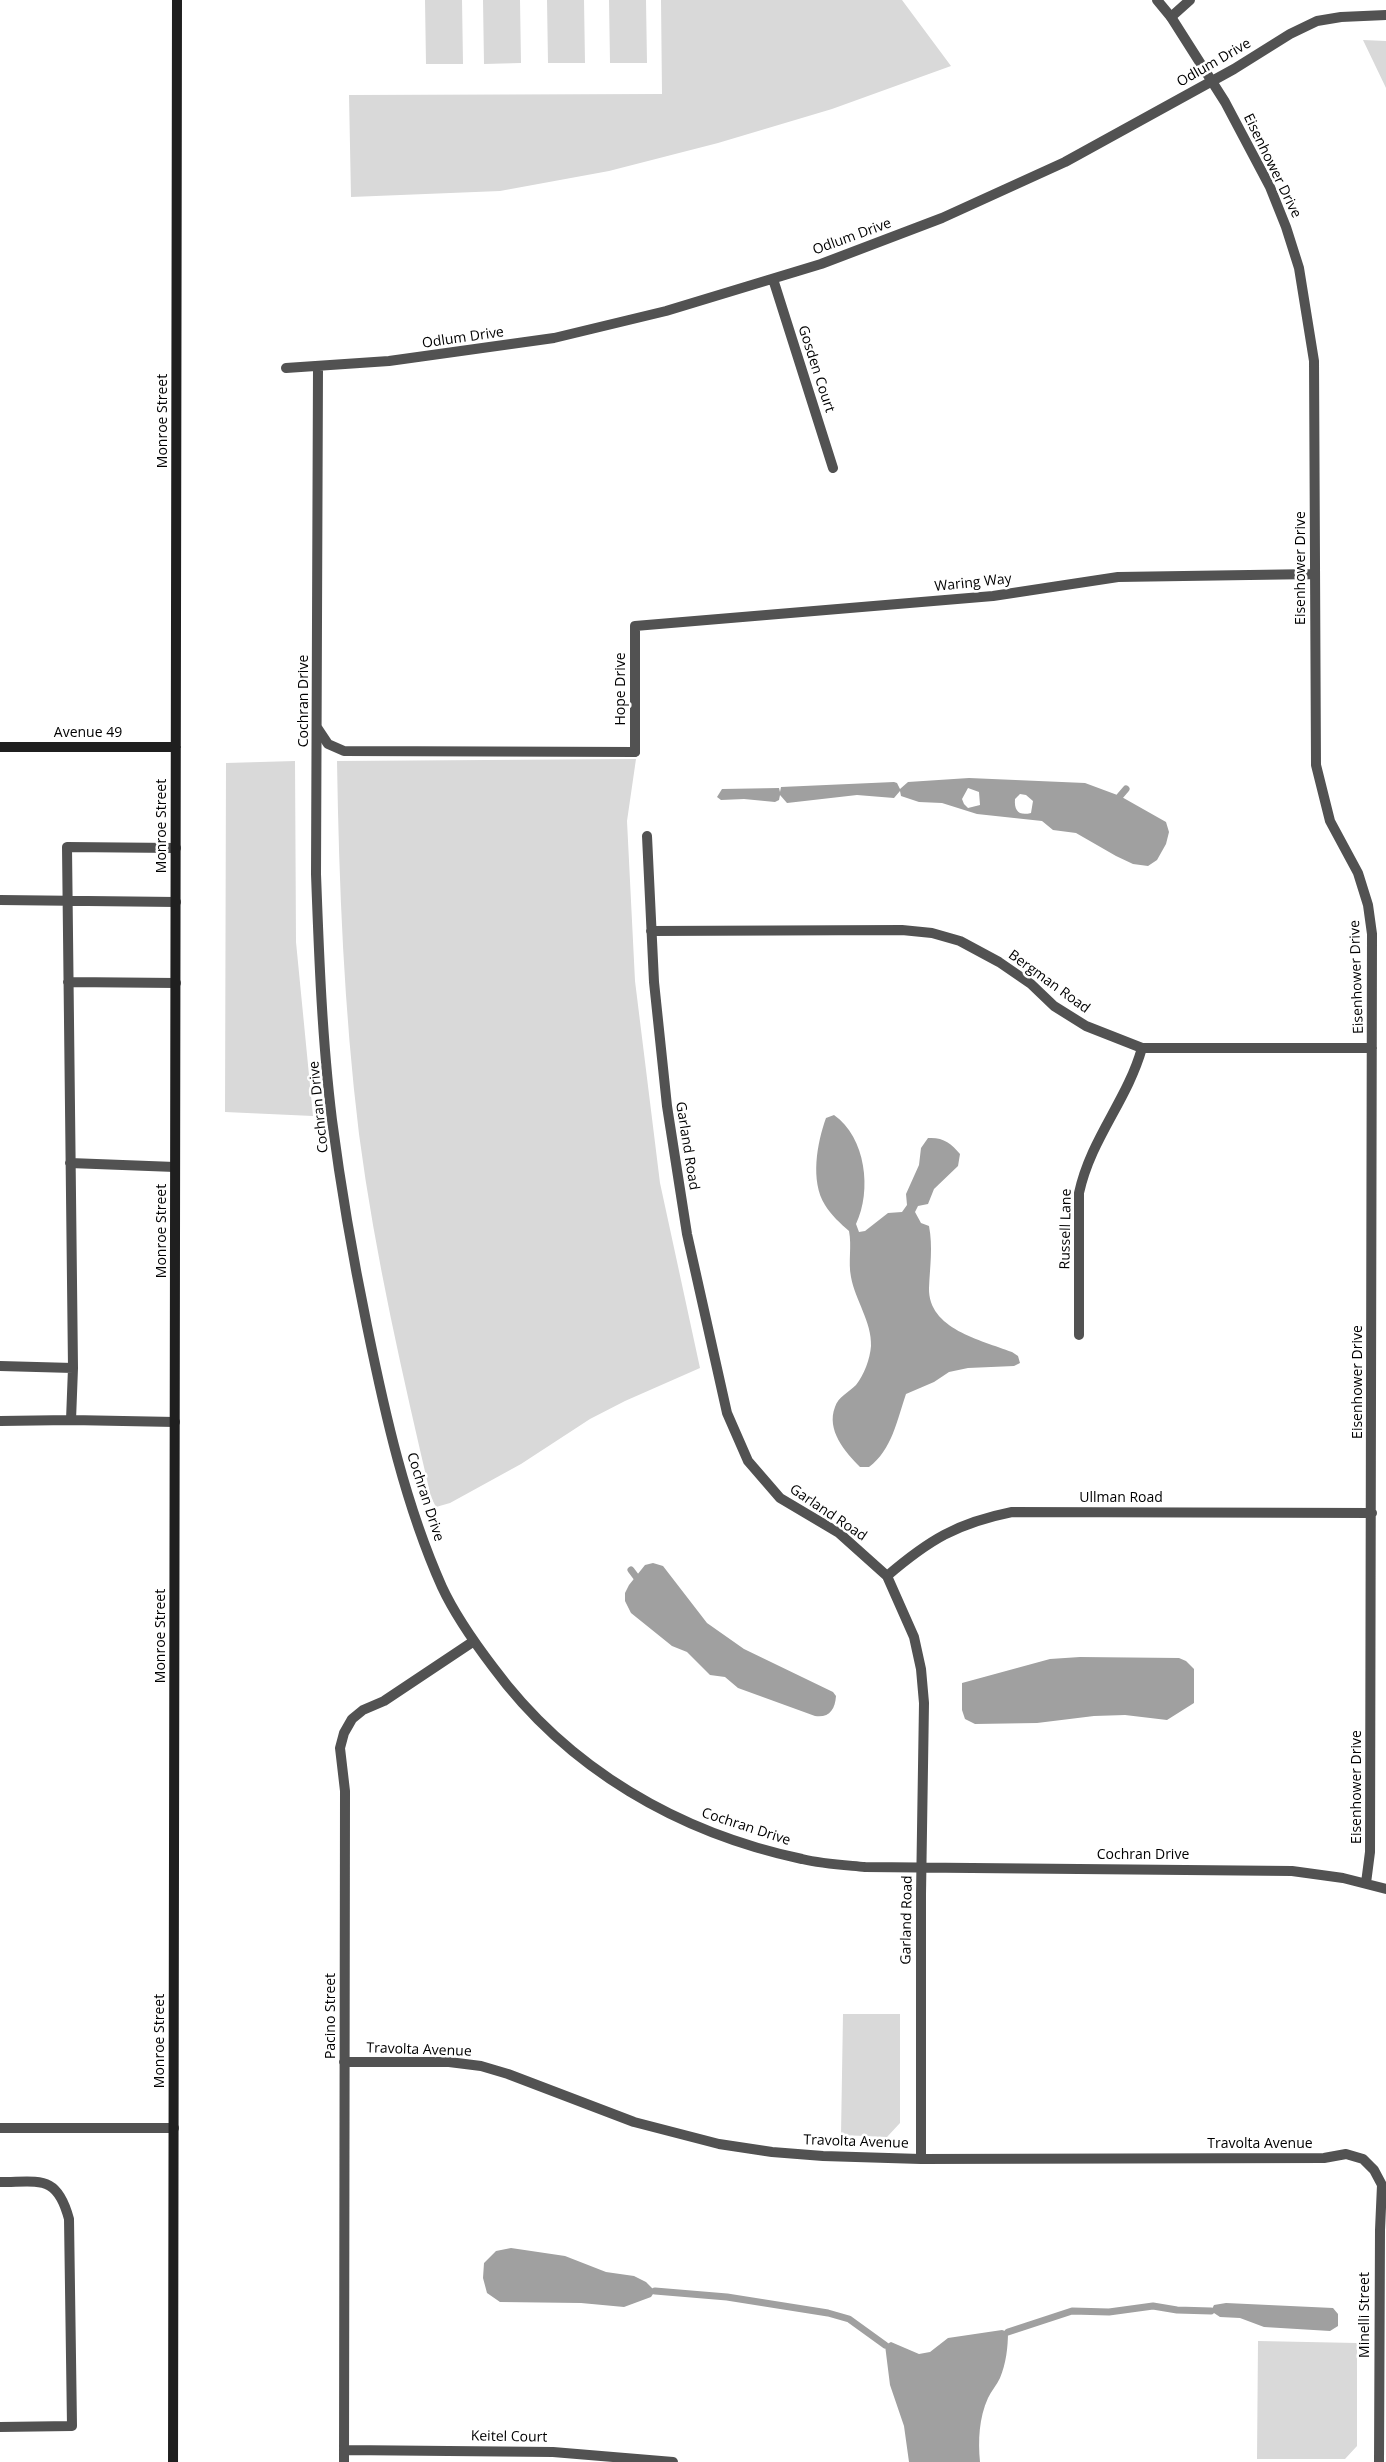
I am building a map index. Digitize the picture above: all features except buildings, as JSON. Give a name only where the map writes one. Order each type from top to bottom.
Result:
[{"type":"main road","name":"Monroe Street","points":[[173,2462],[177,0]]},
{"type":"main road","name":"Avenue 49","points":[[0,747],[176,747]]},
{"type":"street","name":"Eisenhower Drive","points":[[1157,0],[1171,17],[1212,81],[1270,187],[1286,227],[1301,277],[1314,361],[1316,765],[1330,821],[1358,873],[1368,905],[1372,934],[1370,1852],[1366,1882]]},
{"type":"street","points":[[1171,17],[1190,0]]},
{"type":"street","name":"Odlum Drive","points":[[286,368],[435,356],[554,338],[666,311],[773,279],[868,246],[1000,193],[1120,133],[1290,34],[1317,21],[1341,17],[1386,15]]},
{"type":"street","name":"Gosden Court","points":[[773,279],[833,468]]},
{"type":"street","name":"Cochran Drive","points":[[318,366],[316,874],[318,941],[332,1117],[354,1263],[393,1440],[415,1520],[443,1589],[474,1641],[518,1701],[566,1747],[616,1784],[686,1822],[735,1841],[804,1860],[865,1867],[1292,1871],[1366,1882],[1386,1889]]},
{"type":"street","name":"Waring Way","points":[[634,626],[993,596],[1118,577],[1315,574]]},
{"type":"street","name":"Hope Drive","points":[[318,729],[328,744],[344,751],[634,752],[634,626]]},
{"type":"street","name":"Garland Road","points":[[647,836],[651,931],[667,1106],[685,1224],[727,1413],[748,1461],[775,1492],[805,1514],[840,1533],[887,1576],[914,1637],[922,1669],[924,1702],[921,2159]]},
{"type":"street","points":[[72,1420],[68,847],[176,848]]},
{"type":"street","points":[[0,900],[176,902]]},
{"type":"street","name":"Bergman Road","points":[[651,931],[902,930],[932,933],[960,941],[998,962],[1031,984],[1054,1006],[1086,1026],[1142,1048],[1372,1048]]},
{"type":"street","points":[[68,982],[176,983]]},
{"type":"street","name":"Russell Lane","points":[[1079,1335],[1079,1193],[1084,1171],[1092,1150],[1128,1088],[1142,1048]]},
{"type":"street","points":[[70,1163],[176,1167]]},
{"type":"street","points":[[0,1366],[73,1368]]},
{"type":"street","points":[[0,1421],[175,1422]]},
{"type":"street","name":"Ullman Road","points":[[887,1576],[937,1537],[985,1517],[1012,1512],[1372,1513]]},
{"type":"street","name":"Pacino Street","points":[[344,2462],[345,1791],[340,1748],[344,1733],[352,1719],[363,1710],[384,1701],[474,1641]]},
{"type":"street","name":"Travolta Avenue","points":[[344,2062],[449,2062],[481,2066],[634,2122],[719,2144],[772,2152],[823,2156],[921,2159],[1324,2158],[1346,2154],[1362,2159],[1374,2170]]},
{"type":"street","points":[[0,2128],[174,2128]]},
{"type":"street","name":"Minelli Street","points":[[1374,2170],[1382,2185],[1380,2230],[1379,2462]]},
{"type":"street","points":[[0,2182],[45,2182],[63,2197],[69,2219],[72,2426],[0,2427]]},
{"type":"street","name":"Keitel Court","points":[[344,2450],[552,2452],[673,2462]]},
{"type":"shaded area","points":[[425,0],[462,0],[463,64],[426,64]]},
{"type":"shaded area","points":[[483,0],[520,0],[521,63],[484,64]]},
{"type":"shaded area","points":[[547,0],[584,0],[585,63],[548,63]]},
{"type":"shaded area","points":[[609,0],[646,0],[647,63],[610,63]]},
{"type":"shaded area","points":[[661,0],[902,0],[951,66],[832,109],[718,143],[609,171],[500,191],[351,197],[349,95],[662,94]]},
{"type":"shaded area","points":[[1363,40],[1386,41],[1386,88]]},
{"type":"shaded area","points":[[636,759],[627,821],[635,981],[660,1183],[700,1368],[625,1401],[590,1419],[521,1464],[450,1503],[436,1507],[431,1497],[390,1316],[359,1134],[343,948],[337,761]]},
{"type":"shaded area","points":[[295,761],[296,942],[313,1116],[225,1112],[226,763]]},
{"type":"shaded area","points":[[969,778],[1085,783],[1120,796],[1166,822],[1169,832],[1166,844],[1157,860],[1148,866],[1133,864],[1076,833],[1053,830],[1042,821],[977,814],[942,803],[919,802],[901,796],[900,791],[894,798],[857,795],[787,803],[780,795],[779,800],[775,802],[744,799],[721,800],[717,797],[722,789],[779,788],[780,792],[781,787],[894,782],[897,783],[900,789],[908,782]],"holes":[[[968,788],[979,792],[980,805],[968,808],[964,804],[962,799]],[[1020,794],[1026,795],[1033,801],[1031,813],[1023,814],[1016,809],[1015,799]]]},
{"type":"shaded area","points":[[834,1115],[845,1125],[853,1137],[863,1165],[864,1196],[856,1224],[859,1232],[865,1231],[888,1213],[902,1212],[907,1205],[906,1194],[919,1165],[921,1148],[928,1138],[946,1142],[960,1154],[958,1166],[934,1189],[928,1204],[918,1206],[915,1212],[921,1223],[929,1226],[931,1249],[929,1288],[931,1302],[937,1314],[958,1331],[1012,1352],[1018,1356],[1020,1363],[1014,1366],[968,1368],[949,1372],[934,1382],[906,1394],[893,1434],[883,1452],[869,1467],[860,1467],[848,1455],[838,1440],[833,1424],[836,1403],[862,1377],[871,1346],[869,1328],[851,1277],[849,1231],[827,1209],[820,1195],[816,1174],[818,1150],[826,1118]]},
{"type":"shaded area","points":[[653,1563],[663,1566],[707,1623],[744,1649],[833,1692],[836,1696],[833,1709],[824,1716],[815,1716],[738,1688],[725,1677],[710,1675],[687,1652],[672,1646],[631,1613],[625,1601],[625,1593],[645,1565]]},
{"type":"shaded area","points":[[1080,1657],[1179,1658],[1186,1661],[1194,1669],[1194,1703],[1167,1720],[1125,1715],[1094,1716],[1037,1723],[975,1724],[965,1719],[962,1710],[962,1683],[1050,1659]]},
{"type":"shaded area","points":[[843,2014],[900,2014],[900,2123],[887,2137],[841,2135]]},
{"type":"shaded area","points":[[511,2248],[565,2256],[606,2272],[634,2276],[646,2282],[655,2291],[651,2297],[624,2307],[581,2303],[500,2302],[487,2293],[483,2278],[484,2263],[496,2251]]},
{"type":"shaded area","points":[[1226,2303],[1333,2308],[1338,2314],[1338,2326],[1330,2331],[1264,2327],[1240,2318],[1220,2317],[1211,2311],[1214,2305]]},
{"type":"shaded area","points":[[1002,2330],[1008,2332],[1008,2344],[1004,2367],[1000,2378],[989,2395],[981,2421],[979,2437],[980,2462],[909,2462],[904,2426],[890,2385],[885,2345],[891,2342],[919,2354],[930,2352],[948,2338]]},
{"type":"shaded area","points":[[1258,2341],[1357,2343],[1357,2446],[1345,2459],[1257,2459]]},
{"type":"waterway","points":[[1120,796],[1126,789]]},
{"type":"waterway","points":[[631,1570],[637,1578]]},
{"type":"waterway","points":[[655,2291],[727,2297],[828,2313],[849,2319],[885,2345]]},
{"type":"waterway","points":[[1008,2332],[1072,2311],[1109,2312],[1153,2306],[1177,2310],[1211,2311]]}]
